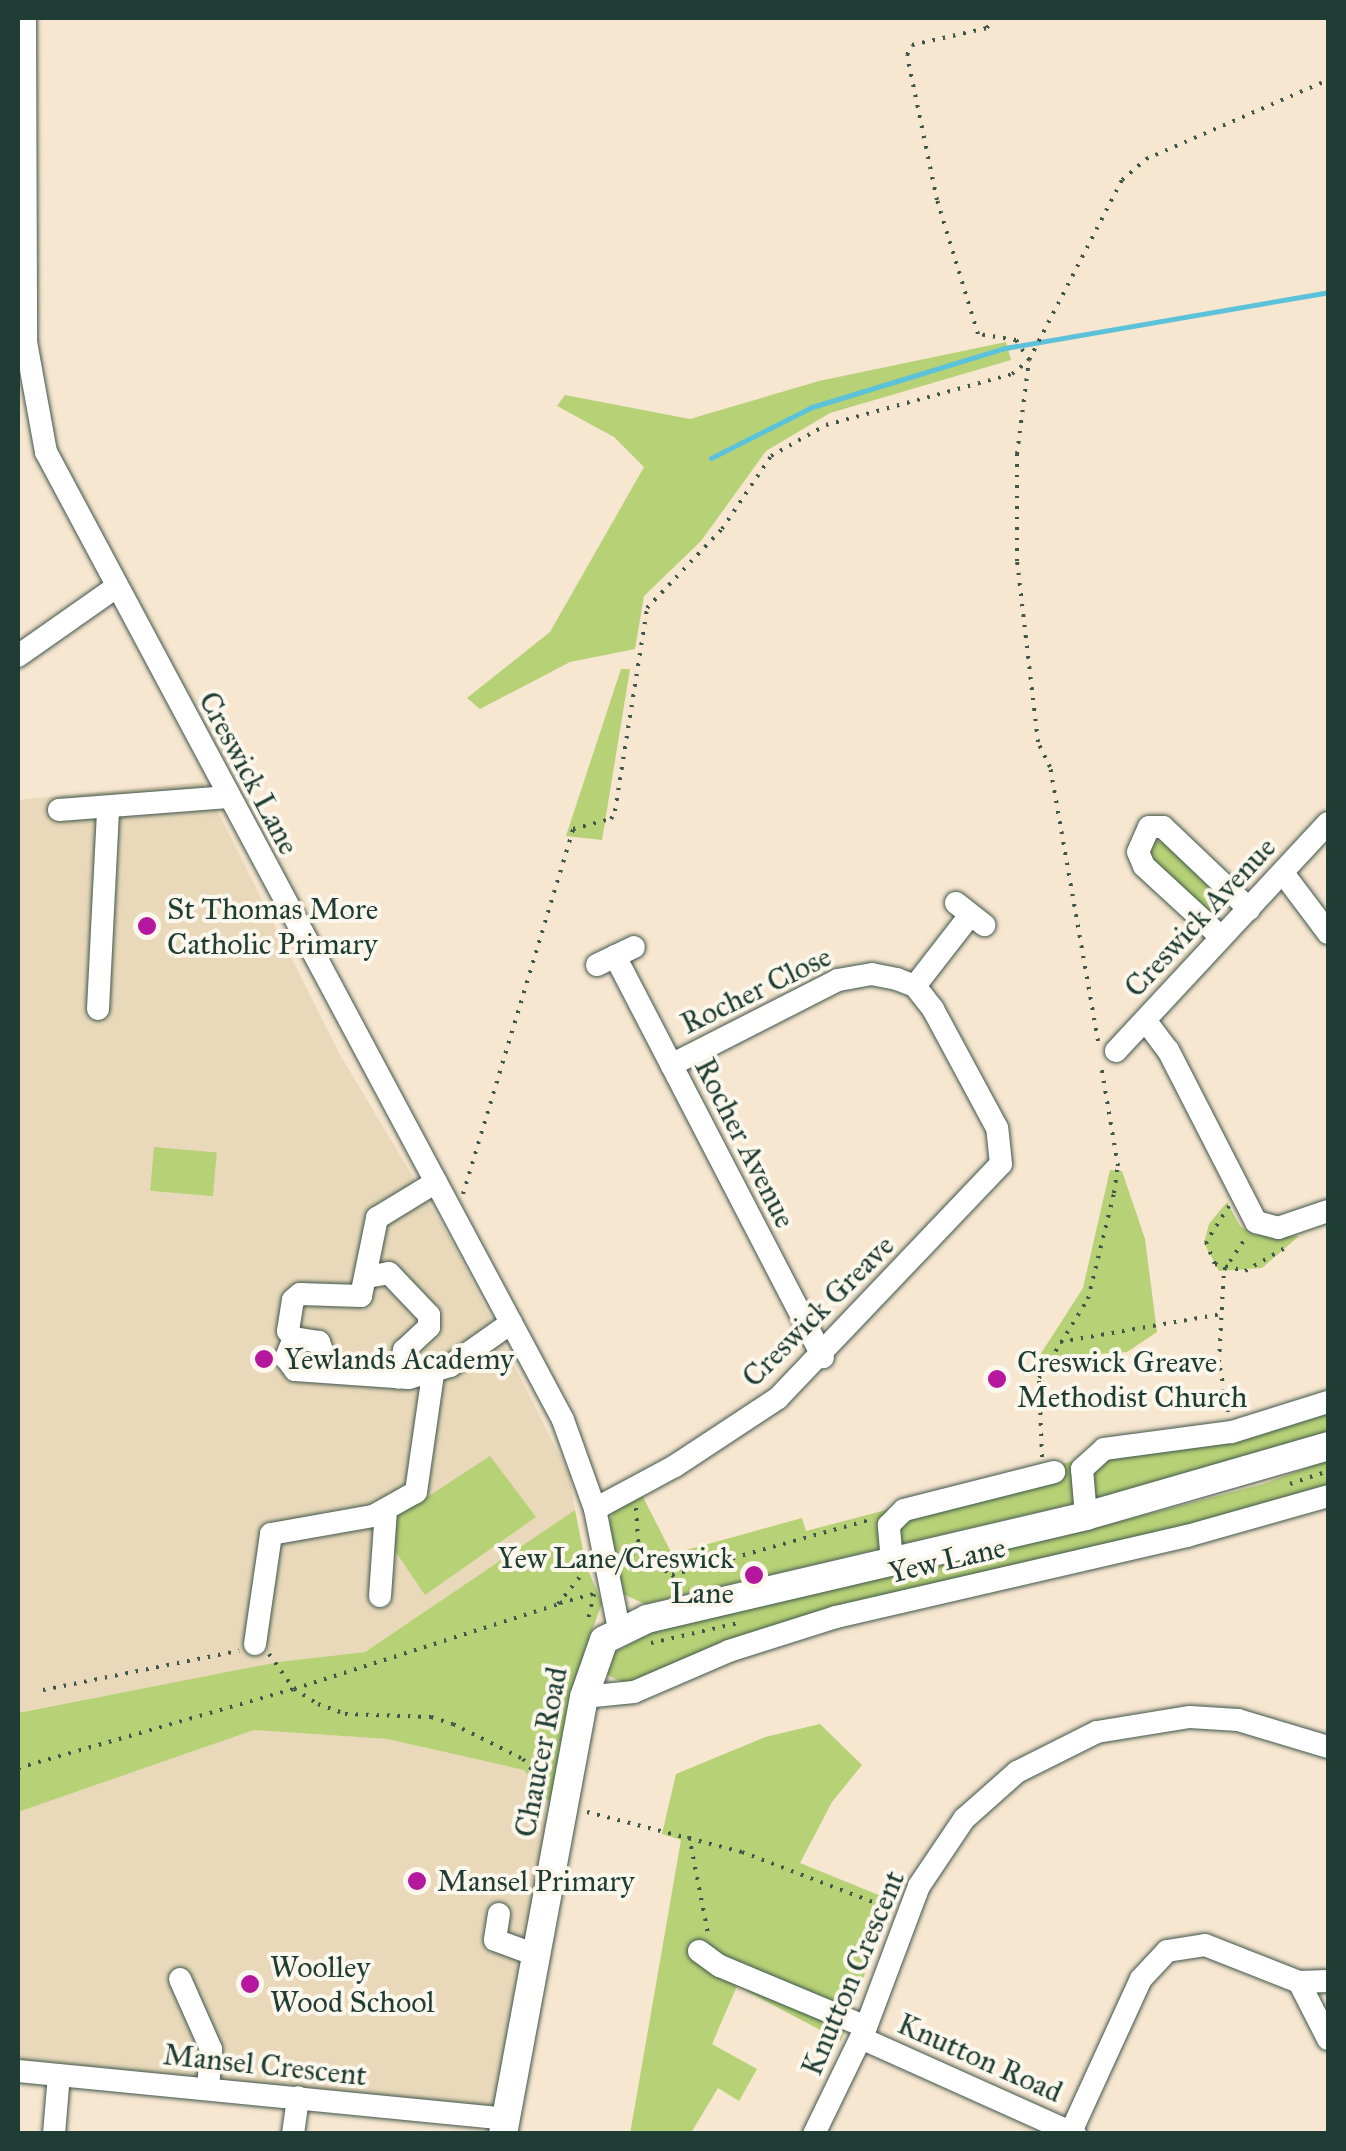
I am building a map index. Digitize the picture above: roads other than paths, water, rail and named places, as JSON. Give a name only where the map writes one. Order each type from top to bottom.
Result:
[{"type":"main road","name":"Yew Lane","points":[[619,1629],[1086,1516],[1328,1446]]},
{"type":"main road","name":"Chaucer Road","points":[[505,2126],[584,1697],[595,1653],[619,1629]]},
{"type":"street","name":"Creswick Lane","points":[[25,18],[20,245],[36,418],[65,495],[563,1420],[595,1509],[619,1629]]},
{"type":"street","points":[[18,656],[116,587]]},
{"type":"street","points":[[58,810],[228,797]]},
{"type":"street","points":[[98,1009],[108,808]]},
{"type":"street","name":"Creswick Avenue","points":[[1105,1052],[1145,1020],[1328,824]]},
{"type":"street","points":[[1220,937],[1144,866],[1138,852],[1149,826],[1163,828],[1248,908]]},
{"type":"street","points":[[1283,872],[1328,933]]},
{"type":"street","points":[[916,986],[970,914]]},
{"type":"street","name":"Rocher Avenue","points":[[615,956],[824,1357]]},
{"type":"street","name":"Rocher Close","points":[[671,1065],[838,980],[872,974],[916,986]]},
{"type":"street","name":"Creswick Greave","points":[[595,1509],[732,1431],[824,1357],[995,1175],[1002,1155],[997,1128],[916,986]]},
{"type":"street","points":[[1145,1020],[1168,1050],[1239,1200],[1256,1222],[1278,1228],[1328,1211]]},
{"type":"street","points":[[436,1182],[377,1218],[361,1296],[300,1294],[289,1308],[294,1338],[286,1350],[289,1364],[301,1372],[316,1368],[399,1378],[433,1374],[511,1323]]},
{"type":"street","points":[[367,1277],[390,1273],[429,1315],[429,1327],[404,1350],[399,1378]]},
{"type":"street","points":[[255,1644],[271,1534],[386,1511],[416,1492],[421,1479],[433,1374]]},
{"type":"street","points":[[1086,1516],[1082,1468],[1094,1454],[1232,1432],[1328,1402]]},
{"type":"street","name":"Yew Lane","points":[[892,1562],[887,1534],[892,1521],[904,1510],[1049,1474]]},
{"type":"street","name":"Yew Lane","points":[[584,1697],[634,1692],[800,1627],[1187,1536],[1328,1496]]},
{"type":"street","points":[[380,1596],[386,1511]]},
{"type":"street","name":"Knutton Crescent","points":[[814,2134],[864,2032],[905,1915],[964,1819],[1017,1772],[1068,1744],[1140,1722],[1190,1717],[1238,1720],[1328,1747]]},
{"type":"street","points":[[500,1914],[495,1940],[536,1955]]},
{"type":"street","points":[[1072,2133],[1141,1980],[1167,1950],[1205,1945],[1298,1982],[1328,1981]]},
{"type":"street","name":"Knutton Road","points":[[705,1956],[1072,2133]]},
{"type":"street","points":[[180,1979],[211,2048],[208,2089]]},
{"type":"street","points":[[1298,1982],[1328,2039]]},
{"type":"street","name":"Mansel Crescent","points":[[18,2071],[298,2097],[505,2126]]},
{"type":"street","points":[[54,2134],[59,2076]]},
{"type":"street","points":[[294,2134],[298,2097]]},
{"type":"waterway","points":[[711,458],[812,407],[1005,348],[1328,292]]},
{"type":"place","name":"St Thomas More Catholic Primary","points":[[147,926]]},
{"type":"place","name":"Yewlands Academy","points":[[264,1359]]},
{"type":"place","name":"Creswick Greave Methodist Church","points":[[997,1379]]},
{"type":"place","name":"Yew Lane/Creswick Lane","points":[[754,1575]]},
{"type":"place","name":"Mansel Primary","points":[[417,1881]]},
{"type":"place","name":"Woolley Wood School","points":[[250,1984]]}]
